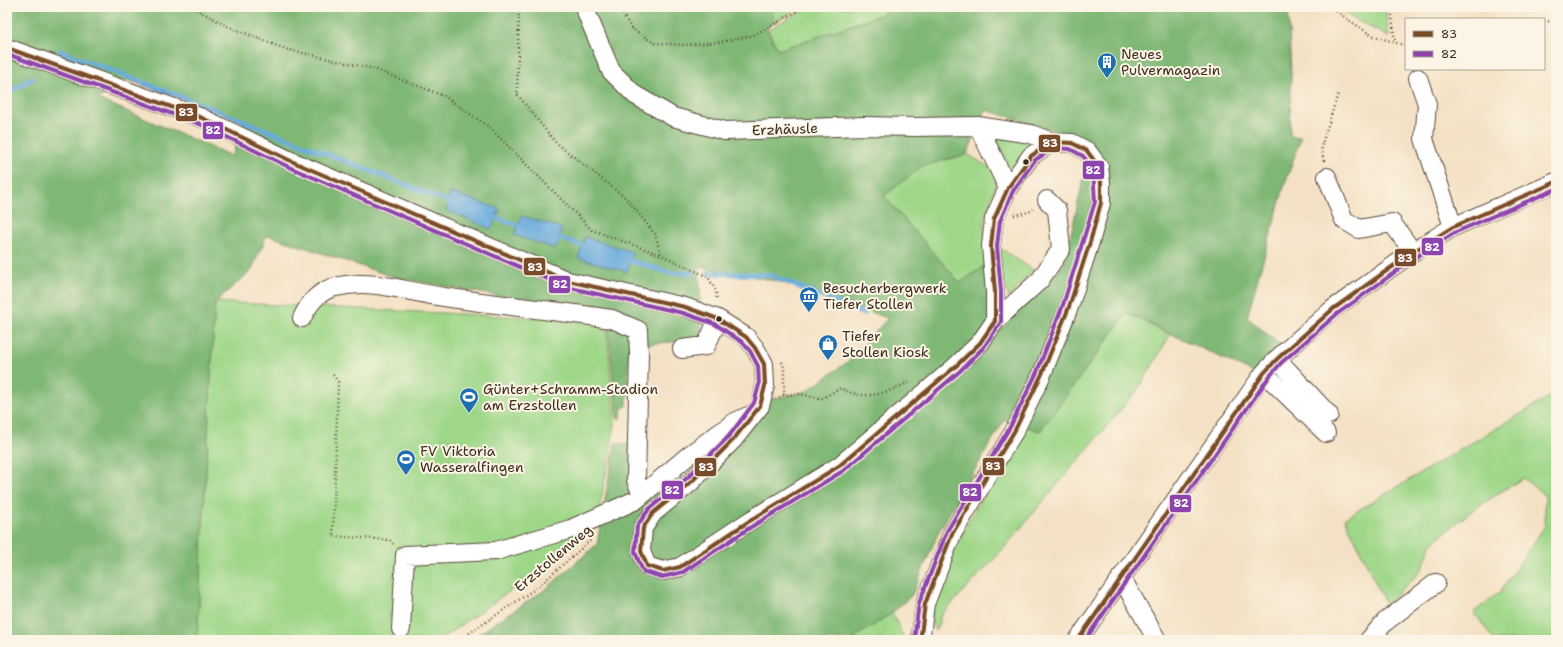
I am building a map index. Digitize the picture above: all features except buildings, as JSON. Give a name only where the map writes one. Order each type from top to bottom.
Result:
[{"type":"street","name":"Erzhäusle","points":[[584,7],[611,71],[635,95],[673,117],[725,131],[864,126],[978,126],[1031,134],[1052,142],[1072,143],[1087,151],[1099,167],[1101,203],[1069,308],[1042,374],[1015,430],[952,534],[925,604],[921,634],[922,640]]},
{"type":"street","points":[[7,48],[202,118],[291,160],[568,281],[685,308],[718,319],[746,337],[755,348],[764,364],[765,386],[760,406],[733,440],[690,482],[653,513],[643,528],[641,551],[647,566],[662,571],[680,567],[748,522],[839,466],[956,366],[980,343],[995,321],[1040,280],[1060,249],[1058,210],[1047,200]]},
{"type":"street","points":[[1418,78],[1427,104],[1424,139],[1453,227]]},
{"type":"street","points":[[978,126],[1008,188]]},
{"type":"street","points":[[995,321],[995,292],[991,246],[994,219],[1008,188],[1031,156],[1052,142]]},
{"type":"street","points":[[1327,177],[1344,220],[1359,229],[1392,223],[1413,252]]},
{"type":"street","points":[[1078,640],[1264,373],[1277,359],[1333,309],[1413,252],[1453,227],[1556,182]]},
{"type":"street","points":[[302,318],[306,309],[319,293],[334,287],[358,283],[390,286],[442,297],[612,319],[638,330],[639,355],[636,480],[642,495]]},
{"type":"street","points":[[682,349],[706,346],[718,319]]},
{"type":"street","points":[[1277,359],[1329,415]]},
{"type":"street","points":[[1264,373],[1326,433]]},
{"type":"street","points":[[401,629],[405,555],[496,551],[571,529],[636,500],[689,455],[733,423],[754,413]]},
{"type":"street","points":[[1121,578],[1158,640]]},
{"type":"street","points":[[1369,640],[1385,622],[1436,583]]},
{"type":"path","points":[[192,7],[227,26],[285,49],[374,69],[444,96],[490,127],[592,230],[661,255],[708,277],[716,291],[718,319]]},
{"type":"path","points":[[519,7],[517,94],[556,143],[626,198],[655,234],[661,255]]},
{"type":"path","points":[[619,7],[631,28],[654,43],[684,45],[721,42],[750,36],[766,29],[804,7]]},
{"type":"path","points":[[1330,7],[1371,35],[1405,45]]},
{"type":"path","points":[[1391,7],[1395,43]]},
{"type":"path","points":[[1545,22],[1556,20]]},
{"type":"path","points":[[1327,177],[1321,147],[1338,94]]},
{"type":"path","points":[[994,219],[1029,212],[1047,200]]},
{"type":"path","points":[[333,375],[338,382],[333,536],[390,540],[405,555]]},
{"type":"path","points":[[784,395],[800,394],[821,399],[841,388],[846,392],[871,396],[889,392],[911,381]]},
{"type":"path","name":"Erzstollenweg","points":[[459,640],[538,587],[596,536]]},
{"type":"green space","points":[[7,7],[774,7],[772,24],[766,29],[778,50],[881,15],[892,7],[1288,7],[1291,73],[1290,136],[1301,137],[1284,187],[1247,317],[1280,345],[1256,374],[1127,313],[1040,431],[1004,420],[939,531],[912,595],[892,613],[855,637],[853,640],[470,640],[546,589],[597,544],[615,443],[631,444],[635,489],[768,400],[807,391],[850,360],[888,318],[777,281],[699,267],[702,339],[629,346],[627,406],[622,408],[621,418],[617,418],[607,316],[394,277],[267,235],[251,271],[215,302],[197,640],[7,640]],"holes":[[[127,80],[244,120],[232,156],[98,99]],[[986,110],[1092,142],[1064,264],[997,333],[988,263],[960,283],[884,196],[922,166],[967,154]]]},
{"type":"green space","points":[[774,7],[800,7],[772,24]]},
{"type":"green space","points":[[807,7],[892,7],[881,15],[778,50],[768,30]]},
{"type":"green space","points":[[1337,7],[1385,7],[1389,37],[1352,18]]},
{"type":"green space","points":[[993,133],[1033,141],[1010,171]]},
{"type":"green space","points":[[967,154],[999,173],[984,223],[985,249],[988,263],[960,283],[884,196],[922,166]]},
{"type":"green space","points":[[1000,248],[1033,270],[1009,298],[1000,269]]},
{"type":"green space","name":"FV Viktoria Wasseralfingen","points":[[215,302],[606,321],[615,425],[596,527],[536,573],[439,640],[197,640]]},
{"type":"green space","points":[[1127,313],[1170,335],[1139,388],[997,556],[941,615],[936,631],[930,619],[946,568],[957,544],[997,472],[1025,426],[1040,431]]},
{"type":"green space","points":[[1556,393],[1556,640],[1494,640],[1474,612],[1500,592],[1545,526],[1545,496],[1523,478],[1474,509],[1432,543],[1421,571],[1386,605],[1345,518]]},
{"type":"green space","points":[[892,613],[905,640],[853,640],[855,637]]},
{"type":"water","points":[[450,192],[500,209],[491,229],[446,210]]},
{"type":"water","points":[[522,216],[562,228],[556,249],[514,235]]},
{"type":"water","points":[[585,237],[633,252],[627,272],[578,258]]},
{"type":"waterway","points":[[60,51],[218,111],[454,204]]},
{"type":"waterway","points":[[7,93],[33,78]]},
{"type":"waterway","points":[[490,216],[524,227]]},
{"type":"waterway","points":[[553,236],[587,247]]},
{"type":"waterway","points":[[625,259],[671,273],[692,273]]},
{"type":"waterway","points":[[708,273],[770,275],[864,314]]},
{"type":"transit line","name":"83","points":[[7,48],[202,118],[291,161],[568,281],[685,307],[718,319],[746,337],[755,348],[764,364],[765,386],[760,406],[733,440],[691,482],[653,513],[643,528],[641,551],[647,566],[663,571],[680,567],[748,522],[839,466],[956,366],[980,343],[995,321],[995,292],[991,246],[994,219],[1008,188],[1031,156],[1052,142],[1072,143],[1087,151],[1099,167],[1101,203],[1069,307],[1042,374],[1015,430],[952,534],[925,604],[921,634],[922,640]]},
{"type":"transit line","name":"82","points":[[7,54],[200,124],[289,167],[566,287],[683,313],[715,324],[742,342],[750,351],[758,366],[759,385],[754,403],[729,436],[687,478],[649,509],[637,526],[635,552],[642,569],[645,572],[662,577],[683,572],[751,527],[843,471],[960,371],[984,347],[1001,322],[1001,291],[997,246],[1000,221],[1013,191],[1035,160],[1054,148],[1070,149],[1083,156],[1093,169],[1095,202],[1063,305],[1037,372],[1010,427],[947,531],[919,603],[915,633],[916,640]]},
{"type":"transit line","name":"83","points":[[1078,640],[1264,373],[1277,359],[1333,309],[1413,252],[1453,227],[1556,182]]},
{"type":"transit line","name":"82","points":[[1085,640],[1269,377],[1281,363],[1337,314],[1416,257],[1456,232],[1556,189]]},
{"type":"place","name":"Neues Pulvermagazin","points":[[1107,79]]},
{"type":"place","name":"Besucherbergwerk Tiefer Stollen","points":[[809,313]]},
{"type":"place","name":"Tiefer Stollen Kiosk","points":[[828,361]]},
{"type":"place","name":"Günter+Schramm-Stadion am Erzstollen","points":[[469,414]]},
{"type":"place","name":"FV Viktoria Wasseralfingen","points":[[406,476]]}]
